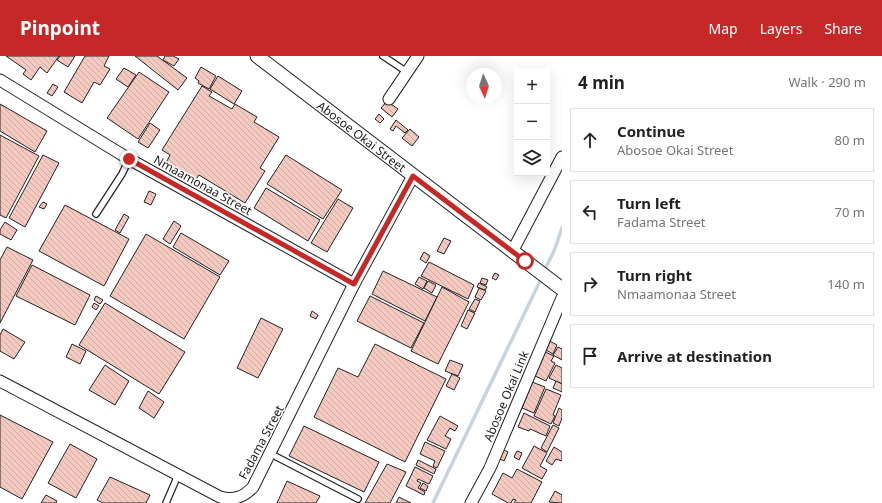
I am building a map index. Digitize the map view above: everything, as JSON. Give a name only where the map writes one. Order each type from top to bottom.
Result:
[{"type":"street","name":"Abosoe Okai Street","points":[[257,56],[562,288]]},
{"type":"street","points":[[389,99],[418,56]]},
{"type":"street","name":"Nmaamonaa Street","points":[[0,80],[129,159],[354,284]]},
{"type":"street","points":[[513,250],[562,157]]},
{"type":"street","name":"Fadama Street","points":[[0,381],[220,497],[226,499],[238,498],[247,493],[253,486],[271,454],[354,284],[413,176]]},
{"type":"street","name":"Abosoe Okai Link","points":[[471,503],[490,468],[562,298]]},
{"type":"lane","points":[[383,56],[407,72]]},
{"type":"lane","points":[[96,214],[129,159]]},
{"type":"lane","points":[[271,454],[358,499]]},
{"type":"lane","points":[[166,503],[178,475]]},
{"type":"building","points":[[6,56],[59,56],[47,73],[40,67],[31,80],[23,74],[26,70]]},
{"type":"building","points":[[60,56],[75,56],[68,67],[57,60]]},
{"type":"building","points":[[85,56],[109,56],[104,66],[110,69],[100,85],[94,82],[82,103],[64,92]]},
{"type":"building","points":[[135,56],[157,56],[187,78],[178,90]]},
{"type":"building","points":[[165,56],[173,56],[179,59],[174,66],[163,60]]},
{"type":"building","points":[[201,67],[216,76],[209,89],[198,83],[199,81],[195,78]]},
{"type":"building","points":[[124,68],[136,75],[128,87],[116,79]]},
{"type":"building","points":[[139,72],[169,92],[138,139],[107,118]]},
{"type":"building","points":[[218,76],[242,91],[234,104],[210,89]]},
{"type":"building","points":[[53,84],[58,87],[52,96],[47,93]]},
{"type":"building","points":[[202,86],[212,92],[209,96],[232,109],[235,104],[257,117],[254,122],[279,137],[260,168],[265,171],[245,203],[199,175],[195,181],[166,163],[170,155],[162,150]]},
{"type":"building","points":[[387,101],[398,109],[392,117],[381,108]]},
{"type":"building","points":[[0,104],[47,131],[35,152],[0,131]]},
{"type":"building","points":[[379,114],[384,119],[380,123],[375,119]]},
{"type":"building","points":[[396,120],[408,130],[405,133],[396,126],[393,131],[390,129]]},
{"type":"building","points":[[150,123],[160,130],[148,148],[138,142]]},
{"type":"building","points":[[410,129],[419,137],[412,146],[402,138]]},
{"type":"building","points":[[0,135],[39,156],[6,218],[0,215]]},
{"type":"building","points":[[43,155],[59,163],[25,227],[9,218]]},
{"type":"building","points":[[286,155],[342,190],[323,219],[267,184]]},
{"type":"building","points":[[266,188],[320,220],[308,241],[254,208]]},
{"type":"building","points":[[149,191],[156,194],[151,205],[144,202]]},
{"type":"building","points":[[338,199],[353,208],[327,252],[311,243]]},
{"type":"building","points":[[43,202],[47,204],[44,209],[39,207]]},
{"type":"building","points":[[65,205],[129,239],[104,286],[39,251]]},
{"type":"building","points":[[124,214],[129,217],[120,233],[115,230]]},
{"type":"building","points":[[174,221],[181,226],[170,244],[163,239]]},
{"type":"building","points":[[5,222],[17,230],[11,240],[0,234],[0,230]]},
{"type":"building","points":[[181,233],[229,261],[220,275],[173,247]]},
{"type":"building","points":[[146,234],[220,277],[184,339],[110,296]]},
{"type":"building","points":[[444,238],[451,241],[444,254],[437,251]]},
{"type":"building","points":[[7,247],[33,260],[0,323],[0,260]]},
{"type":"building","points":[[424,252],[430,256],[426,263],[420,259]]},
{"type":"building","points":[[429,262],[474,285],[468,299],[421,276]]},
{"type":"building","points":[[32,265],[90,295],[75,325],[16,296]]},
{"type":"building","points":[[383,271],[437,297],[425,321],[372,294]]},
{"type":"building","points":[[495,273],[499,275],[496,280],[492,278]]},
{"type":"building","points":[[419,277],[427,281],[423,289],[415,284]]},
{"type":"building","points":[[482,278],[488,280],[486,285],[480,283]]},
{"type":"building","points":[[428,281],[436,285],[432,293],[424,288]]},
{"type":"building","points":[[479,283],[487,287],[485,290],[477,287]]},
{"type":"building","points":[[442,287],[469,302],[438,364],[411,351]]},
{"type":"building","points":[[479,288],[486,291],[481,300],[475,297]]},
{"type":"building","points":[[96,296],[103,300],[100,304],[94,300]]},
{"type":"building","points":[[370,296],[424,323],[411,348],[357,321]]},
{"type":"building","points":[[475,299],[480,301],[475,312],[469,309]]},
{"type":"building","points":[[94,303],[99,306],[96,310],[92,307]]},
{"type":"building","points":[[105,303],[185,352],[159,394],[79,345]]},
{"type":"building","points":[[468,310],[475,313],[467,329],[461,326]]},
{"type":"building","points":[[312,311],[318,315],[316,319],[310,316]]},
{"type":"building","points":[[261,318],[283,329],[258,378],[237,368]]},
{"type":"building","points":[[3,329],[25,342],[14,359],[0,351],[0,335]]},
{"type":"building","points":[[550,341],[557,345],[553,354],[546,350]]},
{"type":"building","points":[[72,344],[86,351],[80,364],[66,357]]},
{"type":"building","points":[[375,344],[446,379],[405,462],[314,417],[338,368],[358,377]]},
{"type":"building","points":[[558,347],[562,349],[562,360],[553,355]]},
{"type":"building","points":[[545,352],[554,356],[551,361],[555,363],[546,381],[533,375]]},
{"type":"building","points":[[450,360],[463,365],[458,376],[445,371]]},
{"type":"building","points":[[105,365],[129,381],[115,405],[89,390]]},
{"type":"building","points":[[556,365],[562,368],[562,384],[549,378]]},
{"type":"building","points":[[452,374],[460,378],[454,390],[446,386]]},
{"type":"building","points":[[556,381],[562,384],[562,392],[553,388]]},
{"type":"building","points":[[532,382],[545,387],[534,413],[522,408]]},
{"type":"building","points":[[546,389],[561,395],[551,424],[534,416]]},
{"type":"building","points":[[148,391],[164,402],[154,418],[139,408]]},
{"type":"building","points":[[559,408],[562,410],[562,418],[559,426],[553,423]]},
{"type":"building","points":[[524,413],[550,426],[546,436],[530,429],[529,431],[518,427]]},
{"type":"building","points":[[0,415],[53,442],[22,499],[0,487]]},
{"type":"building","points":[[440,416],[458,426],[455,431],[450,428],[445,436],[451,439],[446,449],[427,440]]},
{"type":"building","points":[[553,425],[559,428],[547,452],[541,448]]},
{"type":"building","points":[[304,426],[379,462],[364,492],[289,456]]},
{"type":"building","points":[[425,442],[445,451],[437,468],[433,466],[435,461],[420,454]]},
{"type":"building","points":[[70,444],[97,459],[76,498],[48,483]]},
{"type":"building","points":[[534,446],[547,453],[540,466],[547,470],[542,479],[522,468]]},
{"type":"building","points":[[554,447],[562,452],[562,461],[556,459],[552,465],[546,461]]},
{"type":"building","points":[[502,449],[508,452],[504,461],[498,458]]},
{"type":"building","points":[[517,451],[522,453],[519,460],[514,457]]},
{"type":"building","points":[[418,460],[436,469],[434,474],[416,465]]},
{"type":"building","points":[[387,464],[406,472],[390,503],[365,503]]},
{"type":"building","points":[[415,467],[433,476],[429,484],[418,479],[417,481],[421,483],[418,488],[425,492],[424,495],[406,486]]},
{"type":"building","points":[[517,469],[542,482],[531,503],[514,503],[516,500],[513,499],[511,503],[508,503],[492,494],[503,473],[512,478]]},
{"type":"building","points":[[110,477],[150,495],[146,503],[103,503],[97,500]]},
{"type":"building","points":[[287,481],[320,496],[316,503],[277,503]]},
{"type":"building","points":[[423,483],[428,486],[426,491],[420,488]]},
{"type":"building","points":[[555,491],[562,495],[562,503],[549,502]]},
{"type":"building","points":[[46,495],[57,501],[56,503],[41,503]]},
{"type":"building","points":[[399,497],[411,503],[396,503]]},
{"type":"waterway","points":[[544,271],[554,251],[562,228]]},
{"type":"waterway","points":[[433,503],[542,277]]},
{"type":"route","points":[[129,159],[354,284],[413,176],[466,217],[513,250],[525,261]]}]
